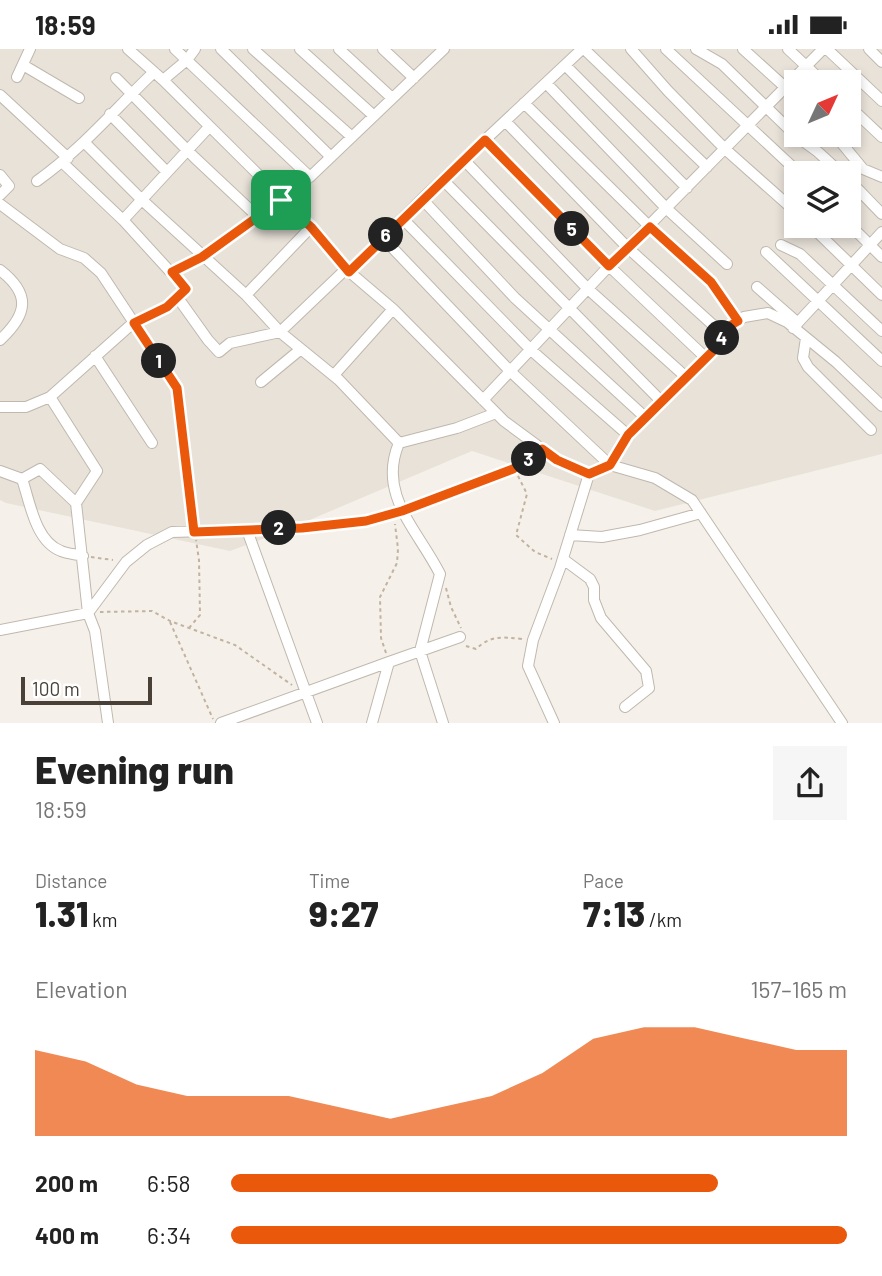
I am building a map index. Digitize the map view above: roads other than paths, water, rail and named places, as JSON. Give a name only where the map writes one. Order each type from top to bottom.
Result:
[{"type":"street","points":[[17,77],[30,49]]},
{"type":"street","points":[[128,49],[311,227],[348,270],[393,309],[496,413],[557,460],[589,474],[610,465],[628,435],[716,348],[728,327],[744,317],[768,313],[796,325]]},
{"type":"street","points":[[175,49],[310,177]]},
{"type":"street","points":[[37,181],[65,161],[131,94],[187,60],[195,49]]},
{"type":"street","points":[[221,49],[331,157]]},
{"type":"street","points":[[253,49],[352,137]]},
{"type":"street","points":[[300,49],[374,116]]},
{"type":"street","points":[[339,49],[392,98]]},
{"type":"street","points":[[383,49],[414,78]]},
{"type":"street","points":[[427,49],[441,53]]},
{"type":"street","points":[[178,298],[208,341],[219,352],[230,343],[280,332],[583,49],[707,167]]},
{"type":"street","points":[[631,49],[725,149],[784,201]]},
{"type":"street","points":[[666,49],[786,161]]},
{"type":"street","points":[[696,49],[722,64],[796,136],[828,161]]},
{"type":"street","points":[[743,49],[784,86]]},
{"type":"street","points":[[788,49],[810,70]]},
{"type":"street","points":[[802,70],[825,49],[882,101]]},
{"type":"street","points":[[869,49],[882,62]]},
{"type":"street","points":[[172,272],[202,257],[310,177],[441,53]]},
{"type":"street","points":[[23,65],[79,98]]},
{"type":"street","points":[[565,65],[687,188]]},
{"type":"street","points":[[116,78],[187,151],[258,217]]},
{"type":"street","points":[[546,83],[667,209],[727,264]]},
{"type":"street","points":[[483,400],[609,266],[784,88]]},
{"type":"street","points":[[0,95],[123,220],[186,289],[167,307],[134,323],[50,397],[26,407],[0,407]]},
{"type":"street","points":[[524,103],[650,227],[711,282],[738,321]]},
{"type":"street","points":[[110,114],[167,172]]},
{"type":"street","points":[[861,117],[882,137]]},
{"type":"street","points":[[506,122],[628,248],[724,335]]},
{"type":"street","points":[[123,220],[209,127]]},
{"type":"street","points":[[485,140],[609,266],[706,358]]},
{"type":"street","points":[[84,142],[202,257],[246,295],[280,332],[334,376],[398,443]]},
{"type":"street","points":[[845,147],[863,169],[882,177]]},
{"type":"street","points":[[464,160],[588,289],[686,377]]},
{"type":"street","points":[[0,175],[9,186],[0,195]]},
{"type":"street","points":[[443,180],[662,402]]},
{"type":"street","points":[[861,192],[882,214]]},
{"type":"street","points":[[422,199],[550,330],[646,418]]},
{"type":"street","points":[[0,204],[60,249],[84,258],[101,273],[177,388],[194,532]]},
{"type":"street","points":[[402,219],[531,350],[628,435]]},
{"type":"street","points":[[246,295],[311,227]]},
{"type":"street","points":[[796,325],[882,232]]},
{"type":"street","points":[[861,237],[882,257]]},
{"type":"street","points":[[383,238],[511,372],[610,465],[655,478],[692,500],[842,723]]},
{"type":"street","points":[[824,238],[882,295]]},
{"type":"street","points":[[781,245],[800,254],[882,331]]},
{"type":"street","points":[[766,251],[882,361]]},
{"type":"street","points":[[0,270],[15,281],[22,294],[22,307],[15,327],[0,340]]},
{"type":"street","points":[[757,286],[806,338],[882,406]]},
{"type":"street","points":[[334,376],[393,309]]},
{"type":"street","points":[[806,338],[803,358],[808,367],[871,430]]},
{"type":"street","points":[[261,382],[301,349]]},
{"type":"street","points":[[95,356],[152,443]]},
{"type":"street","points":[[50,397],[97,471],[75,503]]},
{"type":"street","points":[[398,443],[457,428],[496,413]]},
{"type":"street","points":[[398,443],[391,470],[393,488],[402,511],[440,574],[420,651],[443,723]]},
{"type":"street","points":[[0,630],[88,613],[125,562],[172,533],[361,522],[402,511],[513,469],[542,449]]},
{"type":"street","points":[[0,471],[22,478],[40,469],[75,503],[88,613],[95,631],[108,723]]},
{"type":"street","points":[[554,723],[528,666],[533,640],[563,561],[589,474]]},
{"type":"street","points":[[22,478],[39,529],[49,544],[62,552],[83,556]]},
{"type":"street","points":[[570,535],[601,537],[640,530],[701,513]]},
{"type":"street","points":[[247,530],[317,723]]},
{"type":"street","points":[[563,561],[590,579],[601,618],[646,671],[649,688],[625,707]]},
{"type":"street","points":[[221,723],[305,694],[348,675],[460,637]]},
{"type":"street","points":[[372,723],[389,662]]}]
